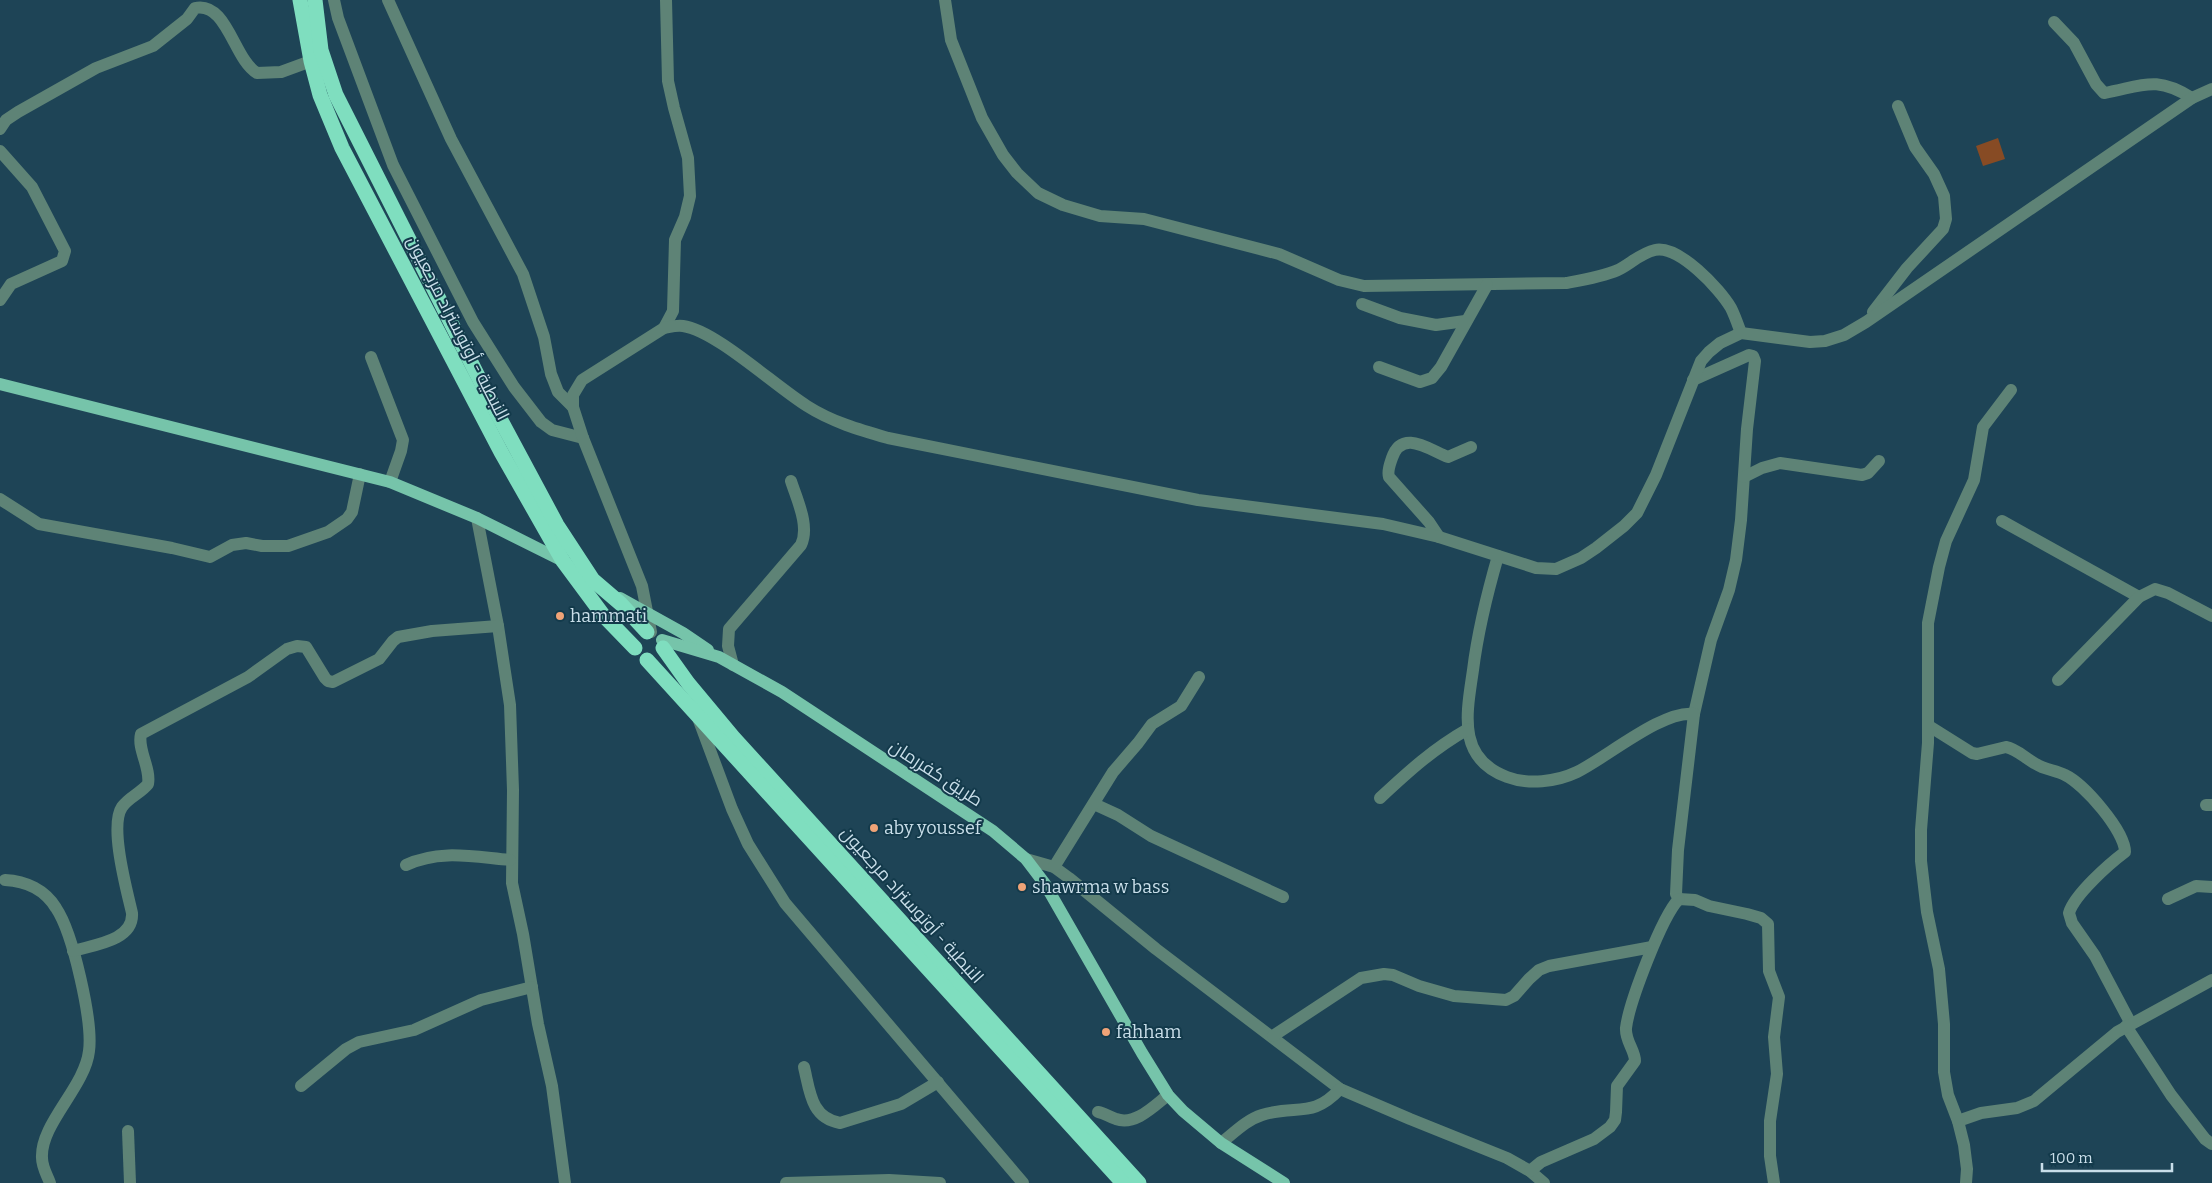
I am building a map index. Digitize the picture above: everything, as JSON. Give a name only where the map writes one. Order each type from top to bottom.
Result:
[{"type":"highway","name":"النبطية - أوتوستراد مرجعيون","points":[[300,0],[311,60],[320,95],[342,148],[501,452],[562,561],[602,615],[697,715],[1123,1183]]},
{"type":"highway","name":"النبطية - أوتوستراد مرجعيون","points":[[315,0],[321,50],[336,95],[372,170],[491,402],[557,525],[599,585],[656,638],[688,683],[727,730],[1140,1183]]},
{"type":"highway","points":[[635,648],[636,639],[656,638],[655,658],[646,660]]},
{"type":"main road","points":[[0,384],[390,482],[477,518],[562,561],[649,616],[683,633],[718,657]]},
{"type":"main road","name":"طريق كفررمان","points":[[656,638],[718,657],[782,692],[993,831],[1026,859],[1045,884],[1168,1095],[1183,1111],[1221,1143],[1284,1183]]},
{"type":"street","points":[[334,0],[338,18],[393,165],[473,322],[514,387],[541,422],[552,430],[583,438]]},
{"type":"street","points":[[388,0],[451,139],[524,274],[544,337],[551,374],[558,392],[573,407]]},
{"type":"street","points":[[664,328],[672,311],[675,240],[685,217],[690,196],[688,158],[668,81],[666,0]]},
{"type":"street","points":[[945,0],[951,40],[982,118],[1003,155],[1017,173],[1038,193],[1063,205],[1100,216],[1144,219],[1279,254],[1339,280],[1364,286],[1566,283],[1592,278],[1617,270],[1656,250],[1666,251],[1680,256],[1705,277],[1730,308],[1741,333]]},
{"type":"street","points":[[0,130],[6,120],[18,112],[96,68],[153,46],[187,19],[199,3],[212,10],[231,35],[244,62],[257,73],[280,72],[311,60]]},
{"type":"street","points":[[2054,22],[2074,44],[2096,84],[2104,93],[2136,85],[2158,83],[2175,88],[2192,98]]},
{"type":"street","points":[[656,638],[642,586],[583,438],[573,407],[573,395],[582,380],[664,328],[684,326],[700,332],[726,348],[808,407],[839,422],[880,436],[1175,496],[1358,519],[1439,537],[1536,568],[1556,569],[1582,558],[1624,526],[1637,513],[1649,492],[1701,361],[1720,343],[1741,333],[1810,342],[1825,342],[1844,335],[1866,322],[2192,98],[2212,89]]},
{"type":"street","points":[[1866,322],[1907,268],[1943,229],[1946,219],[1944,196],[1934,174],[1915,147],[1898,106]]},
{"type":"street","points":[[0,151],[32,187],[65,251],[62,261],[11,284],[0,300]]},
{"type":"street","points":[[1379,368],[1420,382],[1428,381],[1441,367],[1465,321],[1487,285]]},
{"type":"street","points":[[1362,304],[1400,318],[1428,324],[1436,325],[1465,321]]},
{"type":"street","points":[[455,331],[473,322]]},
{"type":"street","points":[[1679,899],[1676,894],[1678,850],[1694,714],[1711,640],[1734,576],[1741,520],[1755,361],[1753,356],[1749,355],[1694,380]]},
{"type":"street","points":[[371,356],[403,440],[402,451],[390,482]]},
{"type":"street","points":[[1966,1183],[1966,1159],[1958,1122],[1948,1095],[1944,1072],[1944,1024],[1939,969],[1927,912],[1921,861],[1921,830],[1929,726],[1928,623],[1946,541],[1974,480],[1984,427],[2010,390]]},
{"type":"street","points":[[1439,537],[1429,522],[1389,477],[1391,460],[1401,443],[1418,445],[1448,457],[1470,447]]},
{"type":"street","points":[[1744,477],[1762,468],[1780,463],[1862,475],[1868,473],[1879,461]]},
{"type":"street","points":[[0,499],[38,524],[210,557],[232,545],[246,543],[262,546],[288,546],[328,532],[347,519],[352,512],[360,474]]},
{"type":"street","points":[[733,665],[727,638],[729,629],[801,545],[805,537],[805,528],[791,481]]},
{"type":"street","points":[[477,518],[507,677],[513,790],[510,860],[514,898],[523,934],[538,1024],[555,1106],[565,1183]]},
{"type":"street","points":[[2002,521],[2139,597]]},
{"type":"street","points":[[1498,556],[1485,600],[1477,638],[1467,708],[1468,729],[1476,753],[1495,772],[1512,779],[1554,780],[1576,772],[1613,752],[1642,732],[1670,718],[1687,713],[1694,714]]},
{"type":"street","points":[[2058,680],[2139,597],[2155,589],[2168,593],[2212,616]]},
{"type":"street","points":[[73,951],[116,938],[123,934],[131,924],[132,913],[118,843],[118,822],[120,809],[148,784],[145,756],[140,740],[141,734],[248,677],[294,646],[301,646],[309,651],[325,678],[333,682],[379,659],[398,636],[439,630],[498,626]]},
{"type":"street","points":[[1054,867],[1113,772],[1152,724],[1181,706],[1199,677]]},
{"type":"street","points":[[697,715],[732,809],[757,860],[785,903],[1023,1183]]},
{"type":"street","points":[[1929,726],[1972,753],[1977,754],[2006,747],[2041,767],[2064,774],[2083,789],[2112,824],[2123,843],[2124,852],[2111,863],[2074,903],[2069,913],[2072,923],[2098,962],[2129,1025],[2171,1095],[2205,1140],[2212,1144]]},
{"type":"street","points":[[1380,798],[1417,763],[1443,743],[1468,729]]},
{"type":"street","points":[[1094,804],[1118,815],[1151,836],[1283,897]]},
{"type":"street","points":[[406,865],[436,855],[461,854],[510,860]]},
{"type":"street","points":[[1026,859],[1054,867],[1156,949],[1273,1036],[1314,1071],[1340,1089],[1507,1158],[1530,1171],[1544,1183]]},
{"type":"street","points":[[5,880],[28,884],[40,890],[62,919],[86,1000],[89,1053],[82,1073],[45,1140],[42,1158],[50,1183]]},
{"type":"street","points":[[2168,899],[2196,886],[2212,887]]},
{"type":"street","points":[[1530,1171],[1541,1162],[1600,1136],[1615,1120],[1617,1086],[1635,1062],[1626,1039],[1629,1015],[1652,948],[1668,915],[1679,899]]},
{"type":"street","points":[[1679,899],[1695,900],[1709,906],[1762,918],[1768,924],[1769,971],[1779,998],[1774,1037],[1776,1074],[1770,1121],[1774,1183]]},
{"type":"street","points":[[1273,1036],[1351,984],[1370,976],[1393,975],[1454,996],[1506,1000],[1514,996],[1529,978],[1539,970],[1549,966],[1652,948]]},
{"type":"street","points":[[1958,1122],[1981,1113],[2017,1108],[2034,1101],[2104,1041],[2129,1025],[2212,980]]},
{"type":"street","points":[[301,1086],[346,1049],[359,1042],[414,1030],[480,1000],[532,987]]},
{"type":"street","points":[[804,1067],[811,1096],[819,1114],[829,1122],[840,1123],[901,1104],[938,1082]]},
{"type":"street","points":[[1221,1143],[1246,1122],[1272,1112],[1314,1108],[1328,1101],[1340,1089]]},
{"type":"street","points":[[1098,1112],[1105,1113],[1117,1120],[1133,1120],[1168,1095]]},
{"type":"street","points":[[128,1131],[130,1183]]},
{"type":"street","points":[[786,1183],[940,1183]]},
{"type":"shaded area","points":[[1998,138],[2005,159],[1983,166],[1976,146]]},
{"type":"place","name":"hammati","points":[[560,616]]},
{"type":"place","name":"aby youssef","points":[[874,828]]},
{"type":"place","name":"shawrma w bass","points":[[1022,887]]},
{"type":"place","name":"fahham","points":[[1106,1032]]}]
